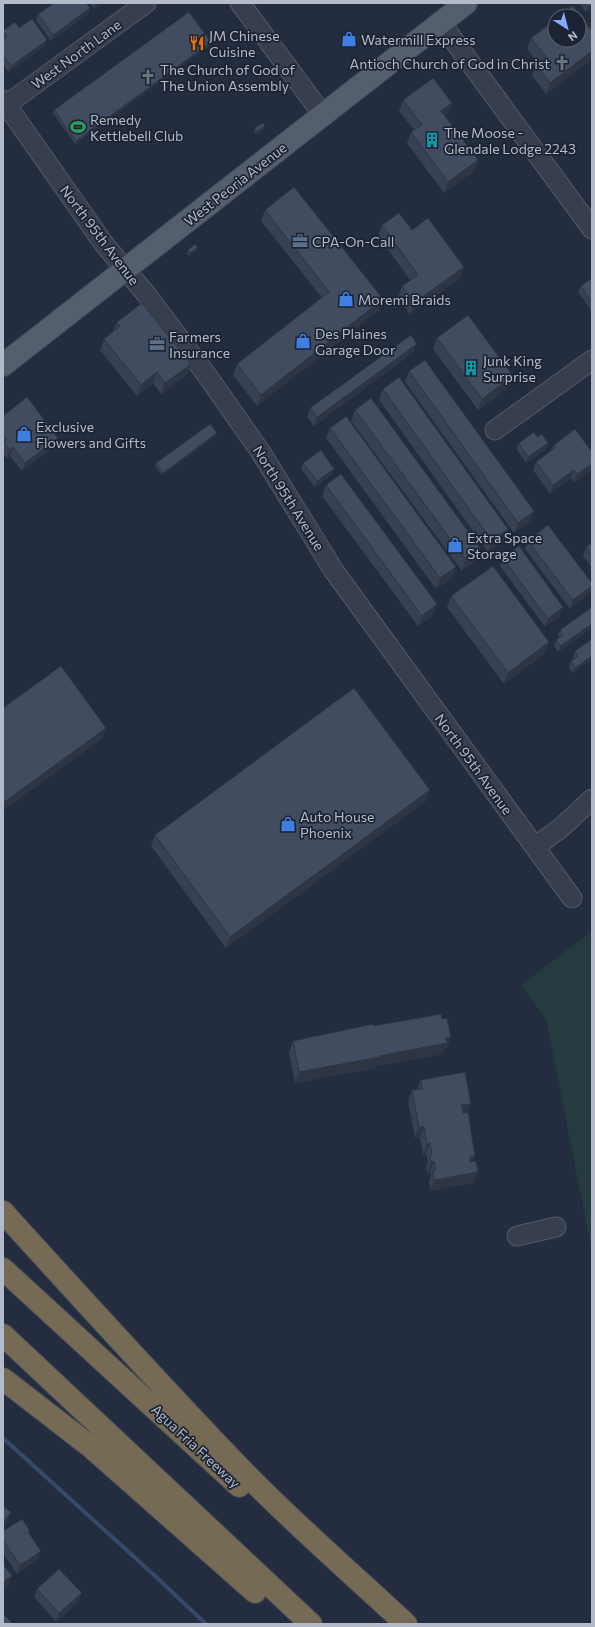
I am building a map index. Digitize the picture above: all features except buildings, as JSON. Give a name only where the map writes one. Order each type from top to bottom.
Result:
[{"type":"highway","points":[[3,1212],[92,1311],[240,1468],[406,1624]]},
{"type":"highway","name":"Agua Fria Freeway","points":[[3,1269],[388,1624]]},
{"type":"highway","points":[[3,1335],[311,1624]]},
{"type":"highway","points":[[3,1379],[90,1447],[250,1587],[289,1624]]},
{"type":"main road","name":"West Peoria Avenue","points":[[3,365],[466,3]]},
{"type":"street","name":"West North Lane","points":[[5,102],[146,3]]},
{"type":"street","points":[[240,3],[323,115]]},
{"type":"street","points":[[441,23],[592,229]]},
{"type":"street","name":"North 95th Avenue","points":[[5,102],[104,244],[146,294],[206,374],[260,451],[334,571],[572,898]]},
{"type":"street","points":[[495,430],[592,360]]},
{"type":"street","points":[[535,847],[562,827],[592,799]]},
{"type":"street","points":[[517,1236],[556,1228]]},
{"type":"green space","points":[[592,931],[592,1252],[546,1019],[521,985]]},
{"type":"waterway","points":[[3,1438],[206,1624]]},
{"type":"place","name":"Watermill Express","points":[[349,39]]},
{"type":"place","name":"JM Chinese Cuisine","points":[[197,43]]},
{"type":"place","name":"Antioch Church of God in Christ","points":[[562,63]]},
{"type":"place","name":"The Church of God of The Union Assembly","points":[[148,77]]},
{"type":"place","name":"Remedy Kettlebell Club","points":[[78,127]]},
{"type":"place","name":"The Moose - Glendale Lodge 2243","points":[[432,140]]},
{"type":"place","name":"CPA-On-Call","points":[[300,241]]},
{"type":"place","name":"Moremi Braids","points":[[346,299]]},
{"type":"place","name":"Des Plaines Garage Door","points":[[303,341]]},
{"type":"place","name":"Farmers Insurance","points":[[157,344]]},
{"type":"place","name":"Junk King Surprise","points":[[471,368]]},
{"type":"place","name":"Exclusive Flowers and Gifts","points":[[24,434]]},
{"type":"place","name":"Extra Space Storage","points":[[455,545]]},
{"type":"place","name":"Auto House Phoenix","points":[[288,824]]}]
